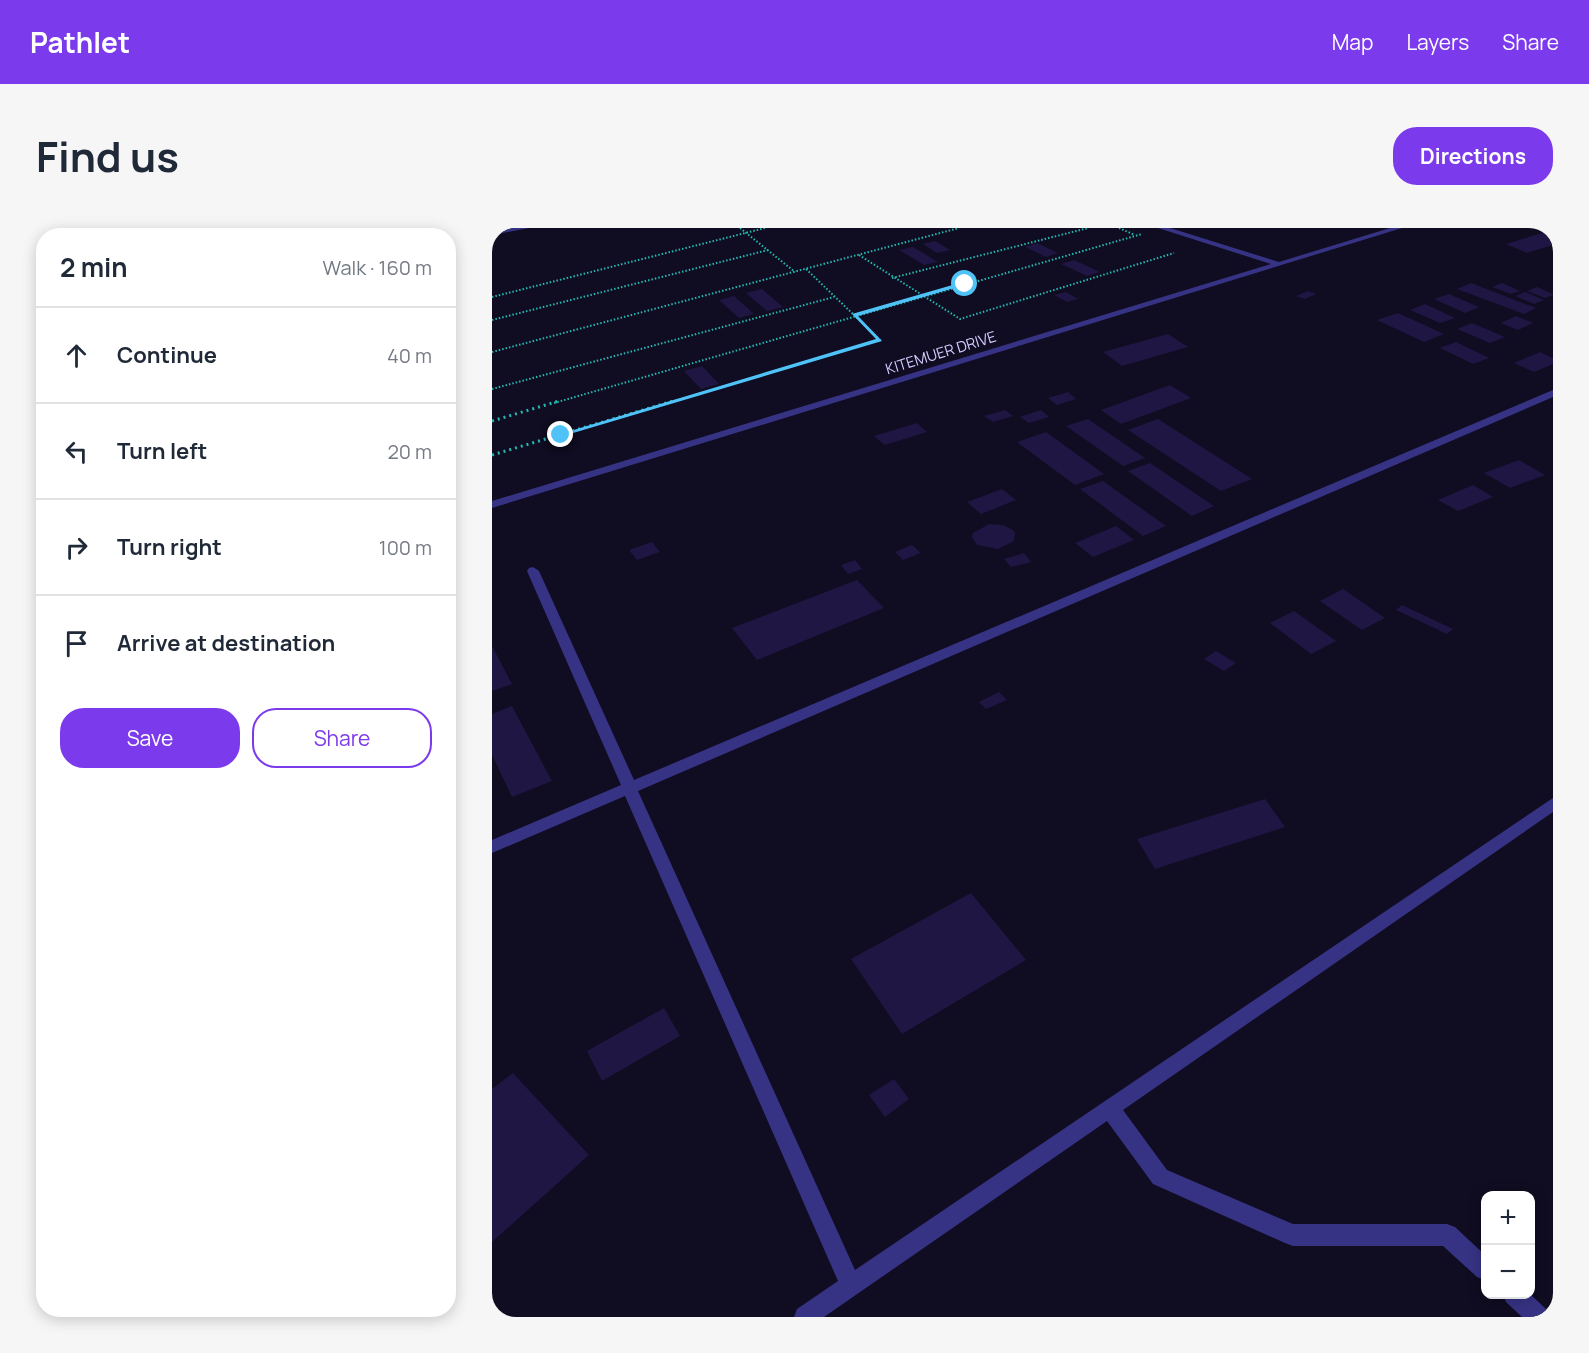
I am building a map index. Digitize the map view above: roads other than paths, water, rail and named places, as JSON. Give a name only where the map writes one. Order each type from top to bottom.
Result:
[{"type":"street","points":[[492,233],[525,228]]},
{"type":"street","points":[[1163,228],[1278,264]]},
{"type":"street","name":"KITEMUER DRIVE","points":[[492,505],[1398,228]]},
{"type":"street","points":[[492,848],[1553,393]]},
{"type":"street","points":[[533,571],[851,1286]]},
{"type":"street","points":[[805,1317],[1553,804]]},
{"type":"street","points":[[1110,1108],[1160,1177],[1293,1235],[1447,1235],[1481,1265]]},
{"type":"street","points":[[1519,1299],[1538,1317]]}]
